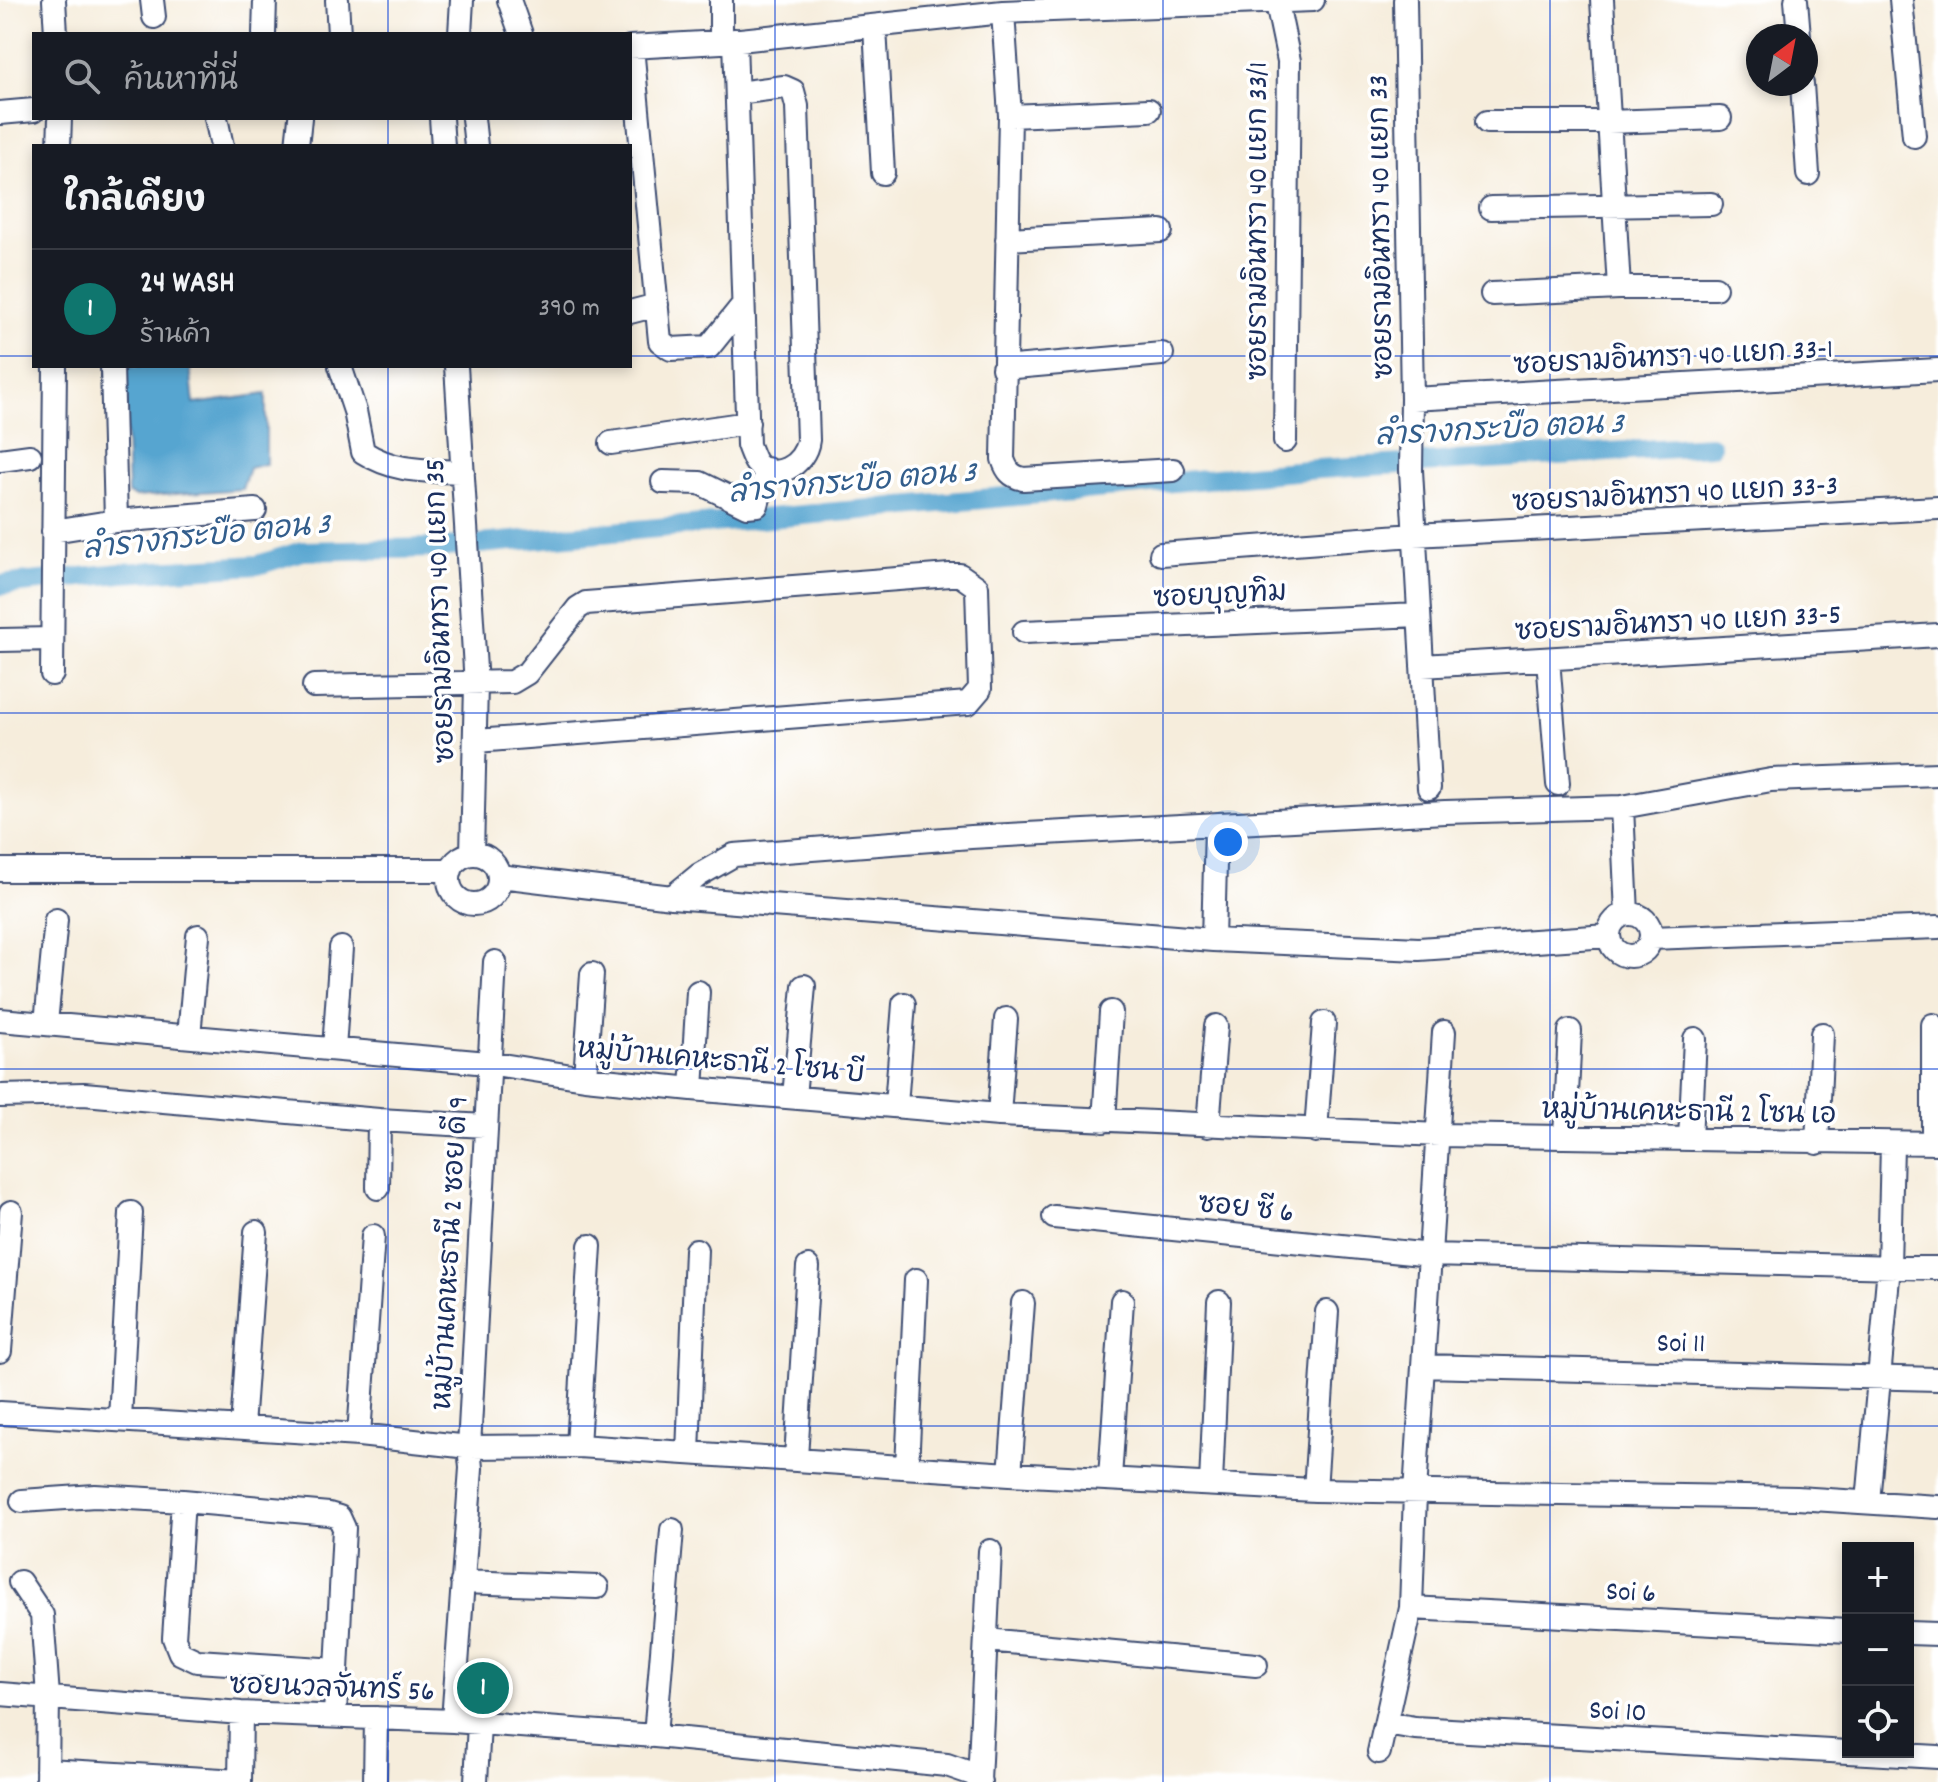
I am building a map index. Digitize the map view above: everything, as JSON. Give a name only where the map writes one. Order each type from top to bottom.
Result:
[{"type":"street","points":[[54,0],[56,32]]},
{"type":"street","points":[[264,32],[265,0]]},
{"type":"street","points":[[337,0],[339,32]]},
{"type":"street","points":[[460,32],[462,0]]},
{"type":"street","points":[[509,0],[520,32]]},
{"type":"street","points":[[721,0],[737,93],[748,445],[756,463],[767,469],[791,468],[807,452],[808,440],[797,106],[793,91],[784,87],[737,93]]},
{"type":"street","name":"ซอยรามอินทรา 40 แยก 33","points":[[1405,0],[1411,465],[1429,788]]},
{"type":"street","points":[[1602,0],[1619,288]]},
{"type":"street","points":[[1796,0],[1798,24]]},
{"type":"street","points":[[1901,0],[1914,136]]},
{"type":"street","points":[[632,47],[728,41],[1003,12],[1296,1]]},
{"type":"street","name":"ซอยรามอินทรา 40 แยก 33/1","points":[[1285,441],[1289,61],[1296,1]]},
{"type":"street","points":[[1003,12],[1010,116],[1003,459],[1010,473],[1023,479],[1173,470]]},
{"type":"street","points":[[875,27],[883,173]]},
{"type":"street","points":[[632,68],[640,235],[657,305],[660,341],[678,349],[709,347],[742,306]]},
{"type":"street","points":[[1803,96],[1808,174]]},
{"type":"street","points":[[0,113],[32,110]]},
{"type":"street","points":[[1010,116],[1149,110]]},
{"type":"street","points":[[1487,122],[1720,118]]},
{"type":"street","points":[[59,144],[60,120]]},
{"type":"street","points":[[216,120],[222,144]]},
{"type":"street","points":[[297,144],[300,120]]},
{"type":"street","points":[[441,120],[443,144]]},
{"type":"street","points":[[473,120],[476,144]]},
{"type":"street","points":[[1491,208],[1711,204]]},
{"type":"street","points":[[1007,239],[1161,231]]},
{"type":"street","points":[[1492,294],[1619,288],[1715,288]]},
{"type":"street","points":[[632,311],[657,305]]},
{"type":"street","points":[[1003,368],[1162,354]]},
{"type":"street","points":[[52,674],[55,368]]},
{"type":"street","points":[[112,368],[116,521]]},
{"type":"street","points":[[341,368],[355,411],[363,452],[383,465],[409,470],[463,472]]},
{"type":"street","name":"ซอยรามอินทรา 40 แยก 35","points":[[456,368],[476,685],[472,854]]},
{"type":"street","name":"ซอยรามอินทรา 40 แยก 33-1","points":[[1412,399],[1938,370]]},
{"type":"street","points":[[611,443],[748,423]]},
{"type":"street","points":[[0,460],[30,456]]},
{"type":"street","points":[[663,482],[700,483],[747,506],[757,505],[767,469]]},
{"type":"street","name":"ซอยรามอินทรา 40 แยก 33-3","points":[[1161,554],[1414,535],[1938,508]]},
{"type":"street","points":[[53,531],[116,521],[255,510]]},
{"type":"street","points":[[314,686],[512,682],[527,673],[578,608],[586,603],[950,575],[960,575],[977,587],[980,689],[968,703],[476,741]]},
{"type":"street","name":"ซอยบุญทิม","points":[[1024,632],[1419,615]]},
{"type":"street","name":"ซอยรามอินทรา 40 แยก 33-5","points":[[1422,666],[1938,635]]},
{"type":"street","points":[[0,640],[52,639]]},
{"type":"street","points":[[1548,659],[1558,784]]},
{"type":"street","points":[[672,897],[699,875],[734,855],[971,837],[1445,812],[1622,807],[1771,780],[1938,774]]},
{"type":"street","points":[[1622,807],[1627,914]]},
{"type":"street","points":[[1213,940],[1216,826]]},
{"type":"street","points":[[472,854],[486,857],[499,876],[495,894],[480,904],[471,904],[455,896],[450,888],[451,870],[455,862],[472,854]]},
{"type":"street","points":[[0,870],[451,870]]},
{"type":"street","points":[[499,876],[672,897],[1213,940],[1419,949],[1608,936]]},
{"type":"street","points":[[1627,914],[1634,914],[1645,920],[1651,938],[1646,949],[1629,957],[1613,948],[1608,936],[1612,924],[1627,914]]},
{"type":"street","points":[[46,1023],[56,920]]},
{"type":"street","points":[[1651,938],[1938,927]]},
{"type":"street","points":[[189,1036],[198,936]]},
{"type":"street","points":[[334,1049],[341,948]]},
{"type":"street","name":"หมู่บ้านเคหะธานี 2 ซอย ดี 9","points":[[453,1721],[471,1468],[469,1447],[495,962]]},
{"type":"street","points":[[585,1078],[592,974]]},
{"type":"street","points":[[794,1097],[804,986]]},
{"type":"street","points":[[692,1089],[698,992]]},
{"type":"street","points":[[896,1105],[904,1004]]},
{"type":"street","points":[[1104,1121],[1111,1012]]},
{"type":"street","points":[[999,1115],[1006,1019]]},
{"type":"street","name":"หมู่บ้านเคหะธานี 2 โซน บี","points":[[0,1020],[488,1063],[585,1078],[692,1089],[999,1115],[1439,1135]]},
{"type":"street","points":[[1316,1131],[1324,1023]]},
{"type":"street","points":[[1933,1025],[1935,1143]]},
{"type":"street","points":[[1208,1126],[1216,1026]]},
{"type":"street","points":[[1565,1137],[1570,1031]]},
{"type":"street","points":[[1379,1752],[1411,1608],[1415,1493],[1444,1032]]},
{"type":"street","points":[[1817,1143],[1822,1034]]},
{"type":"street","points":[[1690,1139],[1695,1039]]},
{"type":"street","points":[[0,1096],[84,1094],[379,1120],[485,1126]]},
{"type":"street","points":[[378,1188],[379,1120]]},
{"type":"street","name":"หมู่บ้านเคหะธานี 2 โซน เอ","points":[[1439,1135],[1892,1145],[1935,1143]]},
{"type":"street","points":[[1868,1502],[1889,1266],[1892,1145]]},
{"type":"street","points":[[0,1351],[11,1212]]},
{"type":"street","points":[[120,1419],[131,1213]]},
{"type":"street","name":"ซอย ซี 6","points":[[1054,1217],[1431,1255],[1938,1268]]},
{"type":"street","points":[[242,1427],[256,1232]]},
{"type":"street","points":[[359,1435],[373,1236]]},
{"type":"street","points":[[578,1446],[590,1246]]},
{"type":"street","points":[[688,1453],[696,1250]]},
{"type":"street","points":[[796,1458],[808,1267]]},
{"type":"street","points":[[907,1467],[916,1280]]},
{"type":"street","points":[[1110,1478],[1122,1301]]},
{"type":"street","points":[[1211,1484],[1219,1302]]},
{"type":"street","points":[[1010,1474],[1023,1303]]},
{"type":"street","points":[[1315,1490],[1327,1312]]},
{"type":"street","name":"Soi 11","points":[[1423,1366],[1938,1379]]},
{"type":"street","points":[[0,1413],[359,1435],[469,1447],[578,1446],[1315,1490],[1797,1498],[1938,1507]]},
{"type":"street","points":[[22,1501],[95,1496],[183,1501],[339,1517],[344,1528],[335,1716]]},
{"type":"street","points":[[183,1501],[174,1638],[180,1653],[197,1661],[337,1670]]},
{"type":"street","points":[[655,1736],[672,1530]]},
{"type":"street","points":[[980,1782],[990,1551]]},
{"type":"street","points":[[20,1582],[42,1615],[48,1696],[47,1776],[240,1782],[241,1713]]},
{"type":"street","points":[[462,1582],[597,1587]]},
{"type":"street","name":"Soi 6","points":[[1411,1608],[1842,1631]]},
{"type":"street","points":[[1914,1633],[1938,1634]]},
{"type":"street","points":[[986,1640],[1256,1665]]},
{"type":"street","name":"ซอยนวลจันทร์ 56","points":[[4,1694],[241,1713],[453,1721],[655,1736],[947,1765],[973,1774],[980,1782]]},
{"type":"street","points":[[375,1782],[376,1718]]},
{"type":"street","points":[[476,1782],[479,1723]]},
{"type":"street","name":"Soi 10","points":[[1386,1723],[1430,1729],[1842,1752]]},
{"type":"street","name":"Soi 10","points":[[1914,1756],[1938,1757]]},
{"type":"water","points":[[124,368],[190,368],[194,404],[266,394],[266,464],[249,468],[242,489],[136,497],[128,494]]},
{"type":"waterway","name":"ลำรางกระบือ ตอน 3","points":[[0,585],[122,573],[258,565],[302,551],[434,548],[1318,469],[1711,446]]},
{"type":"place","name":"24 WASH","points":[[483,1688]]}]
